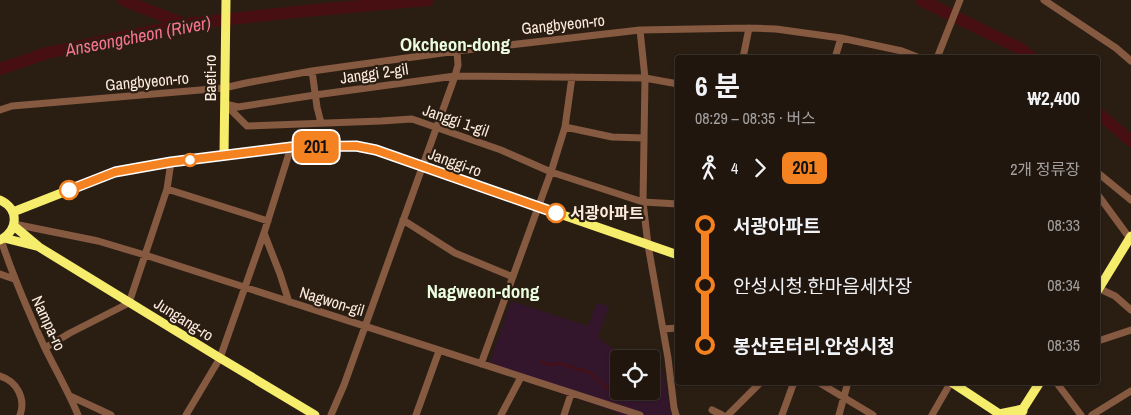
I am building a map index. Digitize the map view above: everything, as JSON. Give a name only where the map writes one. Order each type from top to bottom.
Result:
[{"type":"main road","name":"Baeti-ro","points":[[224,155],[226,0]]},
{"type":"main road","name":"Janggi-ro","points":[[13,212],[115,172],[171,162],[291,147],[356,146],[376,150],[675,254]]},
{"type":"main road","points":[[0,200],[9,206],[13,212],[14,219],[11,232],[2,240]]},
{"type":"main road","name":"Jungang-ro","points":[[14,225],[39,247],[315,415]]},
{"type":"main road","points":[[1100,286],[1131,238]]},
{"type":"main road","name":"Jungang-ro","points":[[2,240],[39,247]]},
{"type":"main road","points":[[956,385],[1000,414],[1022,413],[1038,385]]},
{"type":"street","points":[[939,55],[960,0]]},
{"type":"street","points":[[1044,0],[1131,60]]},
{"type":"street","points":[[744,55],[749,28]]},
{"type":"street","name":"Gangbyeon-ro","points":[[0,110],[12,106],[49,102],[225,86],[312,71],[458,51],[640,30],[776,29],[840,38],[902,51],[912,55]]},
{"type":"street","points":[[640,30],[645,78],[643,202],[648,245],[676,415]]},
{"type":"street","points":[[836,55],[840,38]]},
{"type":"street","points":[[331,415],[366,326],[422,166],[456,76],[458,51]]},
{"type":"street","points":[[312,71],[321,123]]},
{"type":"street","name":"Janggi 2-gil","points":[[225,104],[238,107],[456,76],[645,78],[675,83]]},
{"type":"street","points":[[481,364],[551,172],[565,127],[572,77]]},
{"type":"street","name":"Janggi 1-gil","points":[[225,104],[247,126],[412,119],[501,150],[551,172],[643,202],[675,204]]},
{"type":"street","points":[[565,127],[612,137],[644,138]]},
{"type":"street","points":[[186,415],[220,358],[246,288],[291,147]]},
{"type":"street","points":[[45,348],[129,303],[167,189],[171,162]]},
{"type":"street","points":[[1100,175],[1131,200]]},
{"type":"street","points":[[167,189],[268,221]]},
{"type":"street","points":[[1100,198],[1131,238]]},
{"type":"street","points":[[403,220],[455,254],[513,277]]},
{"type":"street","name":"Nagwon-gil","points":[[14,225],[98,241],[145,255],[640,415]]},
{"type":"street","points":[[264,233],[289,302]]},
{"type":"street","name":"Nampa-ro","points":[[2,240],[14,279],[78,415]]},
{"type":"street","points":[[0,274],[14,279]]},
{"type":"street","points":[[1100,290],[1115,296],[1131,310]]},
{"type":"street","points":[[663,329],[675,328]]},
{"type":"street","points":[[1100,340],[1131,330]]},
{"type":"street","points":[[416,415],[439,351]]},
{"type":"street","points":[[0,376],[14,384],[21,396],[22,410],[20,415]]},
{"type":"street","points":[[501,415],[521,377]]},
{"type":"street","points":[[728,415],[758,385]]},
{"type":"street","points":[[782,415],[793,385]]},
{"type":"street","points":[[823,385],[874,415]]},
{"type":"street","points":[[839,415],[847,385]]},
{"type":"street","points":[[932,415],[949,385]]},
{"type":"street","points":[[1058,385],[1081,415]]},
{"type":"street","points":[[1092,415],[1131,391]]},
{"type":"street","points":[[564,415],[571,394]]},
{"type":"street","points":[[70,396],[111,415]]},
{"type":"street","points":[[712,410],[722,415]]},
{"type":"shaded area","points":[[511,301],[588,326],[597,303],[609,306],[598,337],[616,350],[610,350],[610,400],[660,400],[660,356],[671,415],[620,415],[557,392],[490,362]]},
{"type":"waterway","points":[[123,0],[184,24]]},
{"type":"waterway","name":"Anseongcheon (River)","points":[[0,69],[47,53],[185,24],[428,0]]},
{"type":"waterway","name":"Anseongcheon (River)","points":[[921,0],[1021,49],[1028,55]]},
{"type":"waterway","name":"Anseongcheon (River)","points":[[1100,115],[1131,141]]},
{"type":"waterway","points":[[540,360],[545,364],[559,363],[590,373],[610,390]]},
{"type":"bus line","name":"201","points":[[69,190],[115,172],[171,162],[291,147],[356,146],[376,150],[556,213]]},
{"type":"place","name":"서광아파트","points":[[556,213]]},
{"type":"district","name":"Okcheon-dong","points":[[455,44]]},
{"type":"district","name":"Nagweon-dong","points":[[483,291]]}]
